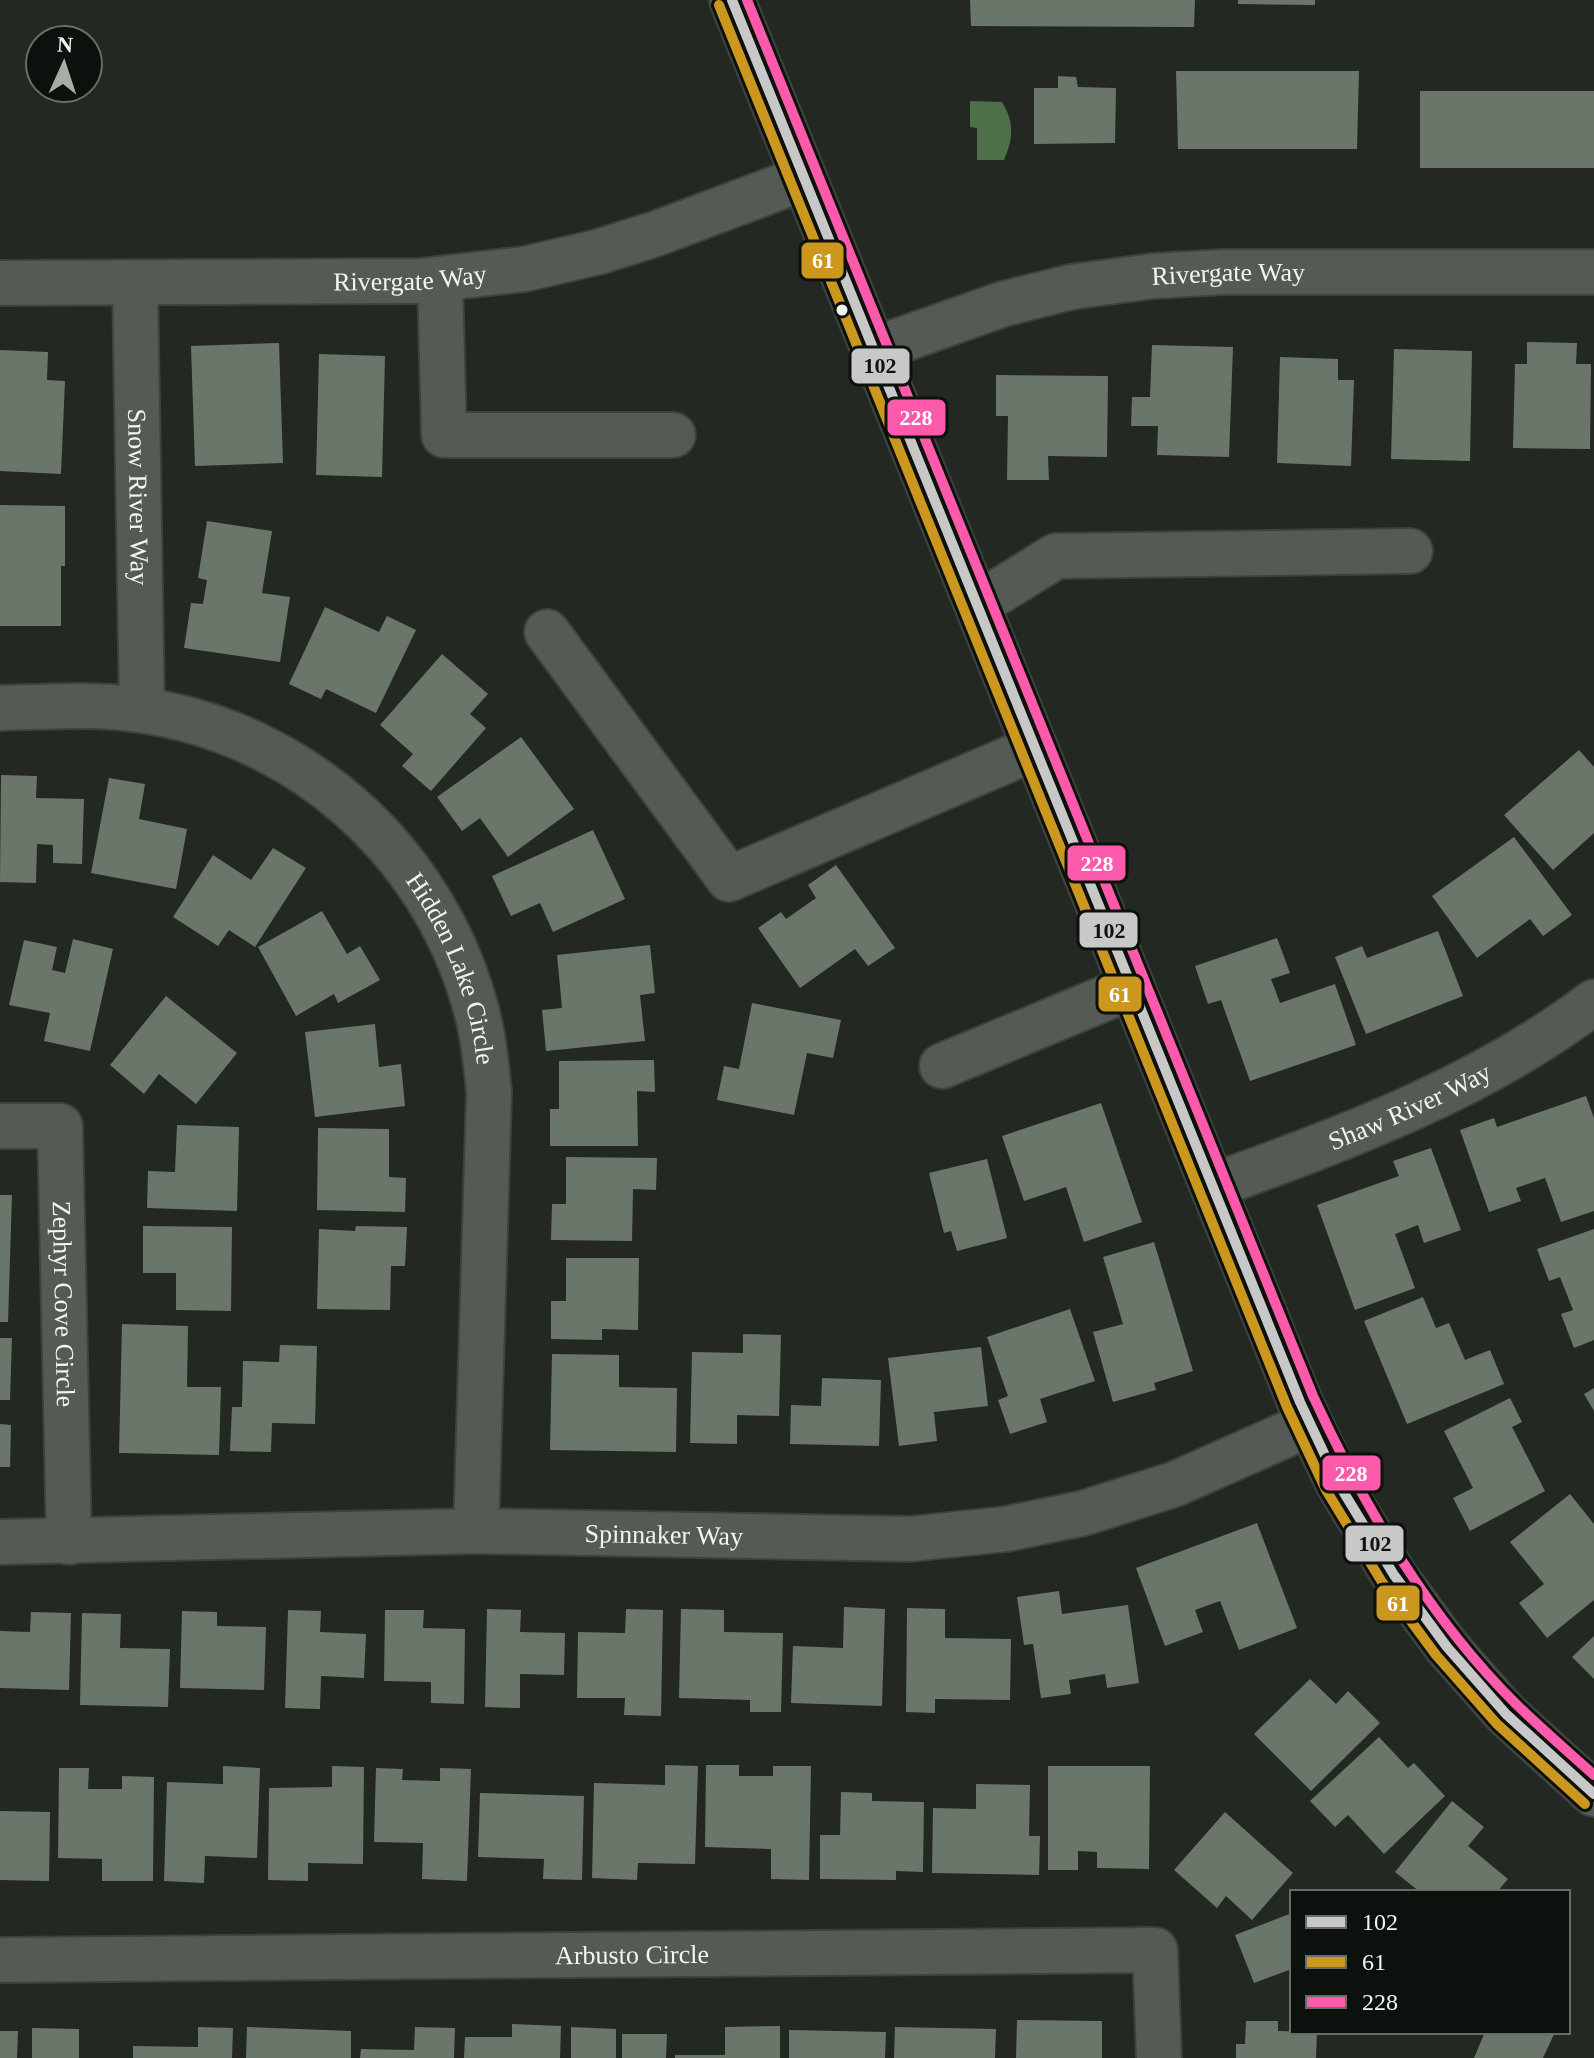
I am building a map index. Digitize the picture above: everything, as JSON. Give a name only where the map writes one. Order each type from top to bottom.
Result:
[{"type":"street","points":[[732,0],[1310,1424],[1338,1483],[1386,1562],[1447,1647],[1506,1714],[1594,1794]]},
{"type":"street","name":"Rivergate Way","points":[[0,283],[440,279],[525,269],[598,252],[655,234],[804,178]]},
{"type":"street","name":"Rivergate Way","points":[[873,350],[1003,304],[1071,287],[1153,276],[1224,272],[1594,272]]},
{"type":"street","points":[[440,279],[444,435],[673,435]]},
{"type":"street","name":"Snow River Way","points":[[135,283],[142,710]]},
{"type":"street","points":[[977,605],[1056,556],[1410,551]]},
{"type":"street","points":[[547,632],[729,879],[1035,748]]},
{"type":"street","name":"Hidden Lake Circle","points":[[0,708],[111,707],[142,710],[201,723],[253,743],[297,766],[343,798],[383,837],[422,887],[450,936],[475,1002],[485,1050],[489,1092],[476,1531]]},
{"type":"street","points":[[942,1066],[1132,987]]},
{"type":"street","name":"Shaw River Way","points":[[1213,1186],[1368,1128],[1482,1074],[1561,1027],[1594,1002]]},
{"type":"street","name":"Zephyr Cove Circle","points":[[0,1126],[60,1126],[69,1542]]},
{"type":"street","name":"Spinnaker Way","points":[[0,1542],[476,1531],[910,1539],[1006,1529],[1084,1513],[1175,1484],[1310,1424]]},
{"type":"street","name":"Arbusto Circle","points":[[0,1960],[1155,1950],[1159,2058]]},
{"type":"shaded area","points":[[970,101],[1002,102],[1011,131],[1004,160],[977,160],[977,128],[970,127]]},
{"type":"building","points":[[970,0],[1195,0],[1194,27],[971,26]]},
{"type":"building","points":[[1238,0],[1315,0],[1315,5],[1238,4]]},
{"type":"building","points":[[1176,71],[1359,71],[1357,149],[1178,149]]},
{"type":"building","points":[[1058,76],[1076,77],[1078,87],[1116,88],[1115,143],[1034,144],[1034,88],[1058,88]]},
{"type":"building","points":[[1420,91],[1594,91],[1594,168],[1420,168]]},
{"type":"building","points":[[1527,342],[1577,343],[1576,364],[1591,364],[1590,449],[1513,448],[1515,364],[1527,364]]},
{"type":"building","points":[[279,343],[283,463],[195,466],[191,346]]},
{"type":"building","points":[[1152,345],[1233,347],[1229,457],[1157,455],[1158,426],[1131,426],[1132,397],[1150,397]]},
{"type":"building","points":[[1394,349],[1472,351],[1470,461],[1391,459]]},
{"type":"building","points":[[0,350],[48,352],[47,380],[65,381],[61,474],[0,471]]},
{"type":"building","points":[[319,354],[385,356],[382,477],[316,475]]},
{"type":"building","points":[[1280,357],[1338,359],[1338,380],[1354,380],[1351,466],[1277,463]]},
{"type":"building","points":[[996,375],[1108,376],[1107,457],[1048,456],[1049,480],[1007,480],[1008,416],[996,416]]},
{"type":"building","points":[[0,505],[65,506],[61,626],[0,626]]},
{"type":"building","points":[[207,521],[272,531],[262,593],[290,597],[280,662],[184,648],[191,603],[203,604],[207,580],[198,578]]},
{"type":"building","points":[[325,607],[379,632],[387,616],[416,630],[376,713],[326,689],[321,699],[289,684]]},
{"type":"building","points":[[442,654],[488,694],[470,714],[486,728],[431,791],[402,766],[413,754],[380,725]]},
{"type":"building","points":[[521,737],[574,809],[508,857],[480,818],[462,831],[437,797]]},
{"type":"building","points":[[1579,750],[1594,767],[1594,833],[1553,870],[1504,815]]},
{"type":"building","points":[[1,775],[37,776],[36,798],[84,799],[82,864],[53,863],[53,845],[37,844],[36,883],[0,882]]},
{"type":"building","points":[[109,778],[145,784],[139,819],[187,829],[176,889],[91,873]]},
{"type":"building","points":[[593,830],[625,899],[553,932],[540,903],[511,916],[492,876]]},
{"type":"building","points":[[1514,837],[1572,915],[1543,936],[1530,919],[1477,958],[1432,896]]},
{"type":"building","points":[[273,848],[306,868],[255,947],[229,930],[218,946],[173,917],[213,855],[251,880]]},
{"type":"building","points":[[836,865],[895,948],[868,966],[855,949],[800,988],[758,928],[781,912],[786,919],[816,898],[808,885]]},
{"type":"building","points":[[322,911],[347,954],[360,946],[380,980],[338,1003],[334,994],[296,1016],[258,947]]},
{"type":"building","points":[[1438,931],[1463,996],[1366,1034],[1335,957],[1362,946],[1367,958]]},
{"type":"building","points":[[1277,938],[1290,973],[1271,979],[1280,1003],[1335,984],[1356,1045],[1250,1081],[1221,1000],[1208,1004],[1195,966]]},
{"type":"building","points":[[73,939],[113,949],[90,1051],[44,1041],[50,1013],[9,1005],[24,940],[57,947],[52,970],[65,973]]},
{"type":"building","points":[[650,945],[655,993],[640,995],[645,1041],[546,1051],[542,1010],[562,1008],[557,955]]},
{"type":"building","points":[[166,996],[237,1053],[196,1104],[159,1074],[144,1094],[110,1065]]},
{"type":"building","points":[[752,1003],[841,1020],[833,1058],[807,1053],[794,1115],[717,1100],[724,1066],[739,1069]]},
{"type":"building","points":[[375,1024],[379,1067],[401,1064],[405,1106],[315,1117],[305,1032]]},
{"type":"building","points":[[654,1060],[655,1092],[637,1091],[638,1146],[550,1146],[550,1109],[559,1109],[559,1061]]},
{"type":"building","points":[[1586,1096],[1594,1118],[1594,1211],[1561,1222],[1545,1178],[1516,1188],[1521,1201],[1489,1212],[1460,1130],[1494,1118],[1497,1127]]},
{"type":"building","points":[[1101,1103],[1142,1222],[1084,1242],[1066,1187],[1024,1201],[1002,1136]]},
{"type":"building","points":[[177,1125],[239,1127],[237,1211],[147,1208],[148,1171],[175,1172]]},
{"type":"building","points":[[318,1128],[389,1129],[389,1177],[406,1178],[405,1212],[317,1210]]},
{"type":"building","points":[[1431,1148],[1461,1230],[1424,1243],[1418,1225],[1395,1234],[1415,1288],[1355,1310],[1317,1205],[1399,1176],[1393,1161]]},
{"type":"building","points":[[566,1157],[657,1158],[656,1190],[633,1189],[632,1241],[551,1240],[552,1204],[566,1204]]},
{"type":"building","points":[[987,1159],[1007,1238],[957,1251],[951,1231],[944,1233],[929,1173]]},
{"type":"building","points":[[0,1195],[12,1195],[8,1322],[0,1322]]},
{"type":"building","points":[[143,1226],[232,1227],[231,1311],[176,1310],[176,1273],[143,1273]]},
{"type":"building","points":[[356,1226],[407,1227],[405,1266],[391,1266],[390,1310],[317,1309],[319,1229],[355,1231]]},
{"type":"building","points":[[1594,1229],[1594,1340],[1574,1348],[1561,1314],[1573,1310],[1560,1277],[1549,1281],[1537,1249]]},
{"type":"building","points":[[1154,1242],[1193,1371],[1154,1383],[1156,1390],[1113,1402],[1093,1332],[1123,1324],[1103,1257]]},
{"type":"building","points":[[566,1258],[639,1258],[638,1330],[602,1329],[602,1340],[551,1339],[551,1301],[566,1301]]},
{"type":"building","points":[[1423,1297],[1436,1328],[1449,1323],[1465,1360],[1490,1350],[1504,1384],[1407,1424],[1364,1321]]},
{"type":"building","points":[[1070,1309],[1095,1381],[1040,1399],[1047,1422],[1010,1434],[998,1400],[1008,1396],[987,1337]]},
{"type":"building","points":[[122,1324],[188,1326],[187,1387],[221,1387],[219,1455],[119,1453]]},
{"type":"building","points":[[743,1334],[781,1335],[779,1416],[737,1415],[737,1444],[690,1443],[692,1352],[743,1353]]},
{"type":"building","points":[[0,1338],[12,1338],[10,1400],[0,1400]]},
{"type":"building","points":[[280,1345],[317,1346],[315,1424],[272,1423],[271,1452],[230,1451],[232,1407],[242,1407],[243,1361],[279,1362]]},
{"type":"building","points":[[981,1347],[988,1406],[934,1412],[937,1441],[899,1446],[888,1358]]},
{"type":"building","points":[[552,1354],[619,1355],[619,1387],[677,1388],[676,1452],[550,1450]]},
{"type":"building","points":[[822,1378],[881,1380],[879,1446],[790,1444],[791,1405],[821,1406]]},
{"type":"building","points":[[1594,1388],[1594,1411],[1584,1394]]},
{"type":"building","points":[[1510,1398],[1522,1422],[1512,1427],[1545,1491],[1470,1531],[1453,1498],[1473,1488],[1444,1431]]},
{"type":"building","points":[[0,1424],[11,1425],[10,1467],[0,1467]]},
{"type":"building","points":[[1570,1494],[1594,1524],[1594,1600],[1547,1638],[1519,1603],[1544,1584],[1510,1542]]},
{"type":"building","points":[[1257,1523],[1297,1628],[1239,1650],[1220,1601],[1195,1610],[1203,1632],[1165,1646],[1136,1568]]},
{"type":"building","points":[[1059,1591],[1062,1614],[1128,1605],[1139,1683],[1107,1688],[1105,1674],[1069,1680],[1071,1694],[1041,1698],[1033,1644],[1024,1645],[1017,1597]]},
{"type":"building","points":[[844,1607],[885,1609],[882,1706],[791,1703],[793,1646],[843,1648]]},
{"type":"building","points":[[907,1608],[945,1609],[945,1638],[1011,1639],[1010,1700],[935,1699],[935,1713],[906,1712]]},
{"type":"building","points":[[487,1609],[521,1610],[520,1632],[565,1633],[564,1675],[520,1674],[520,1708],[485,1707]]},
{"type":"building","points":[[626,1609],[663,1610],[661,1716],[624,1715],[625,1698],[577,1698],[578,1632],[625,1633]]},
{"type":"building","points":[[681,1609],[724,1610],[724,1632],[783,1633],[781,1712],[750,1712],[750,1700],[679,1698]]},
{"type":"building","points":[[288,1610],[321,1611],[320,1632],[366,1634],[364,1678],[321,1676],[320,1709],[285,1708]]},
{"type":"building","points":[[385,1610],[424,1610],[423,1628],[465,1629],[464,1704],[431,1703],[431,1682],[384,1681]]},
{"type":"building","points":[[182,1611],[217,1612],[217,1626],[266,1627],[264,1690],[180,1688]]},
{"type":"building","points":[[31,1612],[71,1613],[69,1690],[0,1688],[0,1631],[30,1632]]},
{"type":"building","points":[[82,1613],[121,1614],[120,1648],[170,1649],[168,1707],[80,1705]]},
{"type":"building","points":[[1594,1636],[1594,1679],[1572,1657]]},
{"type":"building","points":[[1310,1679],[1336,1704],[1348,1691],[1380,1723],[1311,1791],[1254,1734]]},
{"type":"building","points":[[1379,1737],[1408,1768],[1414,1763],[1445,1796],[1384,1854],[1348,1815],[1335,1827],[1310,1801]]},
{"type":"building","points":[[665,1765],[698,1766],[695,1864],[638,1863],[637,1880],[592,1878],[594,1783],[665,1785]]},
{"type":"building","points":[[706,1765],[739,1765],[739,1776],[773,1776],[773,1766],[811,1766],[809,1880],[771,1879],[771,1849],[705,1847]]},
{"type":"building","points":[[223,1766],[260,1768],[257,1858],[205,1856],[204,1883],[164,1881],[167,1782],[223,1784]]},
{"type":"building","points":[[332,1766],[364,1767],[363,1864],[308,1863],[308,1881],[268,1880],[269,1788],[332,1787]]},
{"type":"building","points":[[1048,1766],[1150,1766],[1149,1869],[1097,1868],[1097,1852],[1078,1851],[1078,1870],[1048,1870]]},
{"type":"building","points":[[59,1768],[89,1768],[88,1789],[122,1789],[122,1776],[154,1777],[153,1881],[102,1881],[102,1859],[58,1858]]},
{"type":"building","points":[[376,1768],[403,1769],[402,1780],[440,1781],[440,1768],[471,1769],[467,1881],[422,1879],[423,1843],[374,1842]]},
{"type":"building","points":[[976,1784],[1030,1785],[1029,1836],[1040,1836],[1039,1875],[932,1873],[933,1808],[976,1809]]},
{"type":"building","points":[[841,1792],[872,1793],[872,1801],[924,1802],[923,1872],[896,1871],[896,1880],[820,1879],[820,1835],[840,1835]]},
{"type":"building","points":[[480,1793],[584,1796],[582,1880],[543,1879],[544,1859],[478,1857]]},
{"type":"building","points":[[1452,1801],[1484,1827],[1468,1846],[1508,1879],[1499,1890],[1418,1890],[1395,1872]]},
{"type":"building","points":[[0,1811],[50,1812],[49,1881],[0,1880]]},
{"type":"building","points":[[1225,1812],[1293,1873],[1252,1920],[1226,1896],[1217,1908],[1174,1870]]},
{"type":"building","points":[[1290,1914],[1290,1970],[1254,1983],[1235,1935]]},
{"type":"building","points":[[1017,2020],[1102,2021],[1102,2058],[1016,2058]]},
{"type":"building","points":[[1246,2021],[1278,2021],[1278,2031],[1317,2034],[1316,2058],[1236,2058],[1236,2044],[1245,2044]]},
{"type":"building","points":[[512,2024],[561,2026],[560,2058],[464,2058],[465,2037],[512,2037]]},
{"type":"building","points":[[780,2026],[780,2058],[675,2058],[675,2055],[725,2055],[725,2027]]},
{"type":"building","points":[[198,2027],[233,2028],[232,2058],[133,2058],[133,2046],[198,2047]]},
{"type":"building","points":[[247,2027],[351,2031],[351,2058],[246,2058]]},
{"type":"building","points":[[415,2027],[455,2028],[454,2058],[360,2058],[361,2049],[414,2050]]},
{"type":"building","points":[[571,2027],[616,2029],[616,2058],[571,2058]]},
{"type":"building","points":[[895,2027],[996,2029],[995,2058],[894,2058]]},
{"type":"building","points":[[32,2028],[79,2029],[79,2058],[32,2058]]},
{"type":"building","points":[[789,2030],[886,2032],[885,2058],[789,2058]]},
{"type":"building","points":[[0,2031],[18,2031],[17,2058],[0,2058]]},
{"type":"building","points":[[622,2034],[667,2034],[666,2058],[622,2058]]},
{"type":"building","points":[[1484,2034],[1554,2034],[1543,2058],[1474,2058]]},
{"type":"transit line","name":"102","points":[[732,0],[1300,1402],[1338,1483],[1394,1575],[1447,1647],[1506,1714],[1594,1794]]},
{"type":"transit line","name":"228","points":[[747,0],[1313,1396],[1333,1438],[1377,1520],[1427,1599],[1455,1636],[1517,1705],[1594,1775]]},
{"type":"transit line","name":"61","points":[[719,5],[1287,1407],[1326,1490],[1382,1582],[1436,1655],[1497,1724],[1585,1804]]}]
